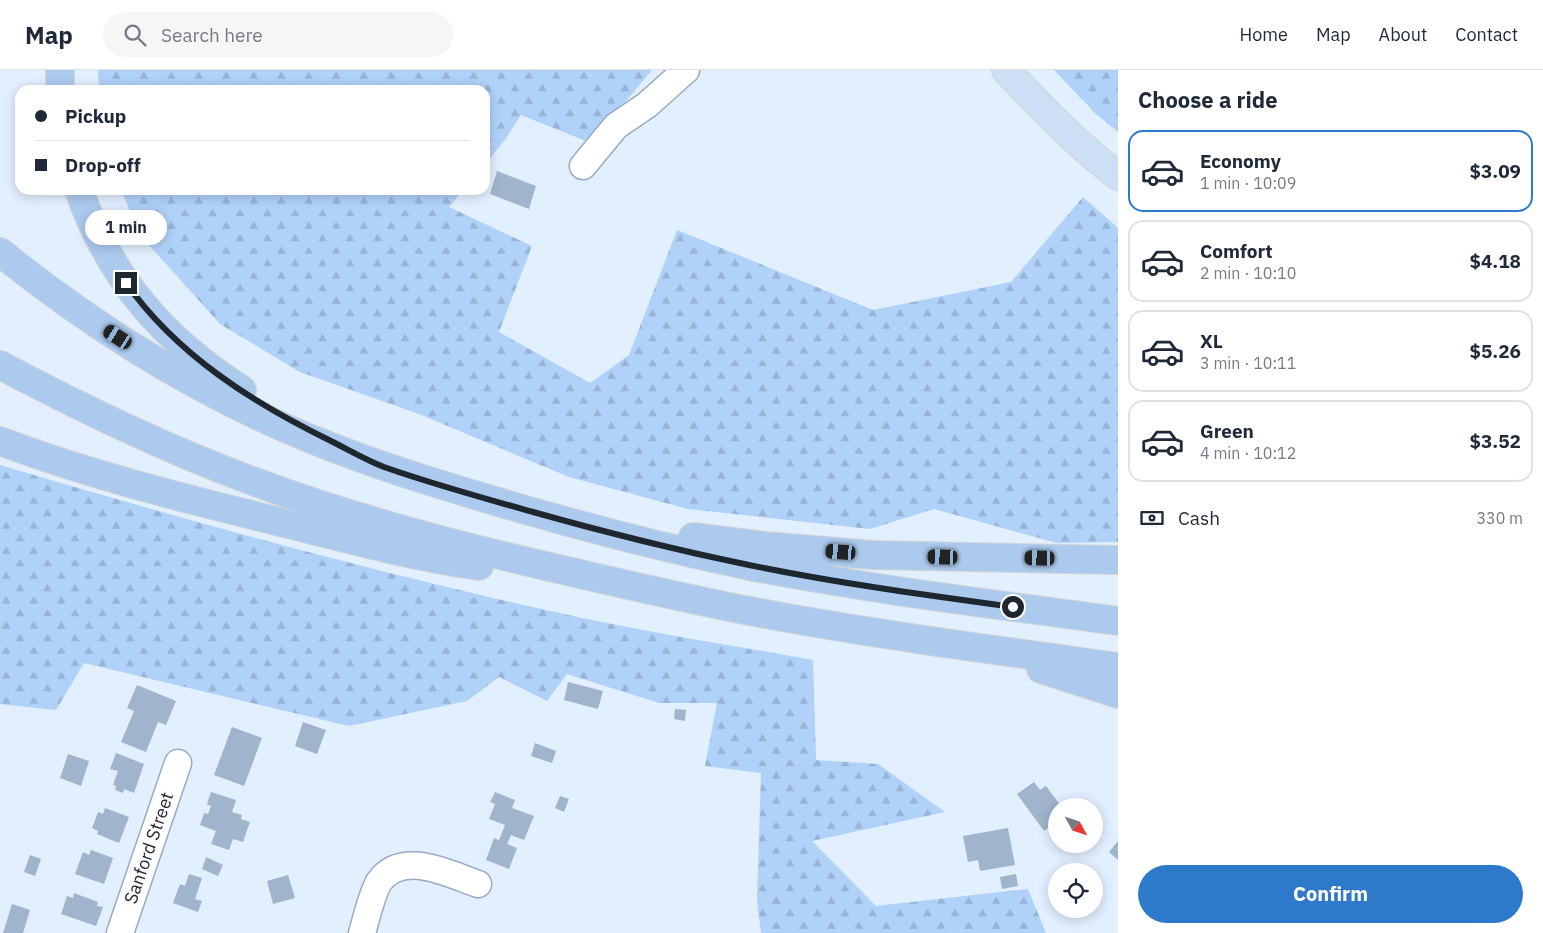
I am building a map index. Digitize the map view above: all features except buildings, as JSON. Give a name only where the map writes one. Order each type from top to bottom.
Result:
[{"type":"highway","points":[[60,70],[60,85]]},
{"type":"highway","points":[[81,195],[93,225],[126,283],[148,312],[174,339],[214,371],[262,404],[316,434],[382,466]]},
{"type":"highway","points":[[0,252],[77,310],[161,364],[283,427],[382,466],[577,524],[683,551],[787,572],[917,593],[1118,621]]},
{"type":"highway","points":[[0,365],[119,426],[250,480],[385,524],[520,560],[771,615],[1118,667]]},
{"type":"highway","points":[[0,441],[141,488],[405,553],[449,562],[510,570],[589,576]]},
{"type":"highway","points":[[577,524],[765,546],[873,554],[1118,560]]},
{"type":"highway","points":[[971,646],[1118,694]]},
{"type":"main road","points":[[1006,70],[1114,176]]},
{"type":"street","points":[[583,166],[616,126],[647,105],[686,70]]},
{"type":"street","name":"Sanford Street","points":[[120,933],[178,763]]},
{"type":"street","points":[[362,933],[378,884],[389,871],[405,865],[422,866],[478,884]]},
{"type":"green space","points":[[98,70],[652,70],[591,143],[521,115],[505,140],[490,158],[490,85],[99,85]]},
{"type":"green space","points":[[1054,70],[1118,70],[1118,132],[1096,114]]},
{"type":"green space","points":[[123,195],[459,195],[449,207],[532,246],[499,332],[590,383],[629,355],[677,230],[873,310],[1011,282],[1083,197],[1118,228],[1118,542],[1057,543],[934,509],[870,529],[688,509],[569,477],[419,414],[300,372],[220,324],[140,235]]},
{"type":"green space","points":[[0,465],[217,527],[362,566],[509,602],[668,635],[813,660],[816,760],[878,764],[945,812],[812,841],[876,906],[1028,889],[1046,933],[761,933],[757,900],[761,773],[705,766],[717,703],[659,703],[567,674],[547,701],[499,677],[467,701],[349,726],[84,663],[56,710],[0,704]]},
{"type":"route","points":[[126,283],[148,312],[174,339],[202,363],[262,404],[288,419],[382,466],[545,516],[683,551],[751,566],[857,584],[1013,607]]}]
